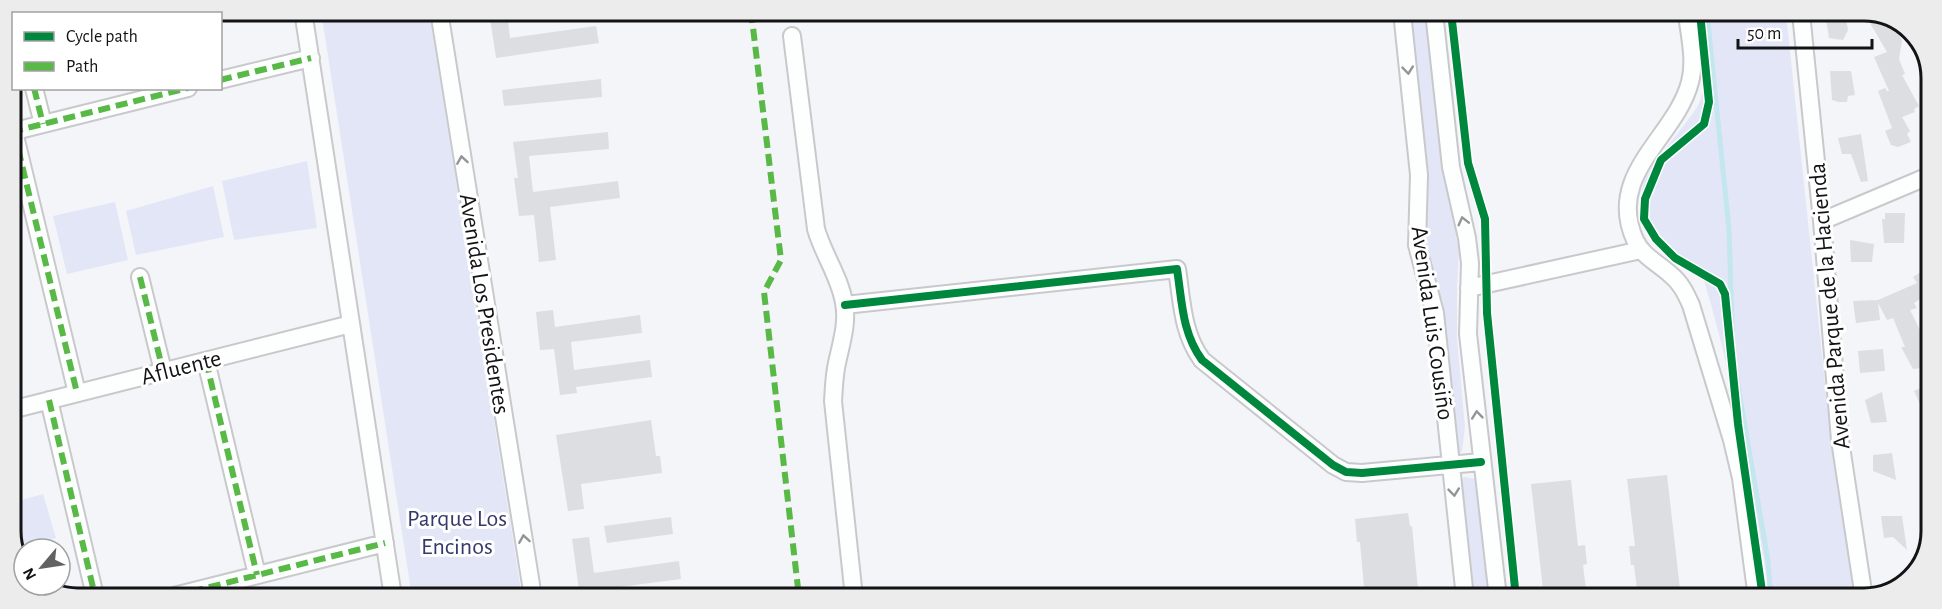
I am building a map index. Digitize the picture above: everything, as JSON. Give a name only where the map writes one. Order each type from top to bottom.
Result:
[{"type":"street","points":[[304,21],[392,588]]},
{"type":"street","name":"Avenida Los Presidentes","points":[[441,21],[532,588]]},
{"type":"street","name":"Avenida Luis Cousiño","points":[[1403,21],[1419,175],[1417,245],[1435,313],[1464,588]]},
{"type":"street","name":"Avenida Luis Cousiño","points":[[1435,21],[1451,166],[1467,238],[1468,334],[1497,588]]},
{"type":"street","points":[[1688,21],[1692,60],[1691,80],[1678,109],[1641,164],[1629,195],[1628,211],[1630,226],[1641,250],[1672,275],[1684,290],[1691,305],[1739,469],[1748,518],[1755,588]]},
{"type":"street","name":"Avenida Parque de la Hacienda","points":[[1802,21],[1822,220],[1840,440],[1862,588]]},
{"type":"street","points":[[792,36],[816,229],[845,305],[844,329],[834,377],[833,401],[853,588]]},
{"type":"street","points":[[222,80],[310,58]]},
{"type":"street","points":[[34,90],[43,124]]},
{"type":"street","points":[[21,130],[180,90]]},
{"type":"street","points":[[21,169],[76,393]]},
{"type":"street","points":[[1822,220],[1921,179]]},
{"type":"street","points":[[1469,288],[1641,250]]},
{"type":"street","points":[[845,305],[1178,268],[1187,332],[1195,351],[1202,360],[1333,465],[1346,472],[1362,473],[1482,462]]},
{"type":"street","points":[[140,277],[163,371]]},
{"type":"street","name":"Afluente","points":[[21,407],[351,324]]},
{"type":"street","points":[[206,361],[257,575]]},
{"type":"street","points":[[49,400],[93,588]]},
{"type":"street","points":[[214,588],[385,543]]},
{"type":"green space","name":"Parque Los Encinos","points":[[323,21],[431,21],[521,588],[411,588]]},
{"type":"green space","points":[[1425,21],[1442,152],[1459,253],[1457,339],[1465,427],[1462,451],[1457,456],[1424,245],[1407,22]]},
{"type":"green space","points":[[1698,21],[1787,21],[1830,431],[1853,588],[1768,588],[1739,425],[1723,349],[1702,274],[1678,258],[1657,239],[1643,215],[1641,201],[1645,179],[1695,110],[1702,95],[1704,64]]},
{"type":"green space","points":[[307,161],[317,228],[234,240],[222,181]]},
{"type":"green space","points":[[213,186],[224,237],[136,255],[126,211]]},
{"type":"green space","points":[[115,202],[128,260],[67,274],[53,216]]},
{"type":"green space","points":[[1464,477],[1476,479],[1489,588],[1473,588],[1458,486]]},
{"type":"green space","points":[[43,494],[56,537],[21,537],[21,500]]},
{"type":"building","points":[[490,21],[508,21],[510,38],[596,26],[599,43],[496,58]]},
{"type":"building","points":[[1826,21],[1846,21],[1848,30],[1843,40],[1829,38]]},
{"type":"building","points":[[1870,23],[1879,23],[1898,33],[1902,41],[1899,59],[1905,74],[1902,75],[1919,106],[1914,109],[1915,112],[1902,117],[1910,131],[1907,134],[1911,142],[1898,147],[1891,145],[1885,131],[1892,128],[1878,91],[1885,88],[1889,91],[1874,57],[1887,52]]},
{"type":"building","points":[[1830,71],[1851,71],[1855,95],[1848,96],[1847,102],[1832,100]]},
{"type":"building","points":[[601,79],[602,97],[504,106],[502,90]]},
{"type":"building","points":[[608,132],[609,149],[529,156],[533,192],[618,181],[620,198],[550,207],[556,260],[539,262],[534,215],[519,216],[514,178],[518,178],[513,142]]},
{"type":"building","points":[[1861,134],[1868,181],[1861,182],[1851,154],[1842,154],[1838,138]]},
{"type":"building","points":[[1885,213],[1905,213],[1904,243],[1884,243],[1882,219],[1885,219]]},
{"type":"building","points":[[1850,240],[1874,244],[1872,262],[1851,262]]},
{"type":"building","points":[[1921,272],[1921,299],[1914,303],[1917,308],[1910,310],[1921,332],[1921,368],[1913,369],[1901,347],[1905,347],[1893,318],[1887,320],[1878,303],[1880,320],[1856,323],[1853,301],[1878,300],[1917,283],[1913,277]]},
{"type":"building","points":[[553,310],[555,327],[640,315],[642,333],[571,342],[574,370],[650,360],[652,377],[576,387],[577,393],[560,395],[554,349],[540,350],[536,312]]},
{"type":"building","points":[[1883,349],[1885,371],[1860,373],[1858,351]]},
{"type":"building","points":[[1921,388],[1921,407],[1914,391]]},
{"type":"building","points":[[1882,392],[1887,422],[1871,423],[1865,400]]},
{"type":"building","points":[[651,420],[656,456],[660,456],[662,473],[581,484],[584,509],[568,511],[556,435]]},
{"type":"building","points":[[1892,453],[1896,480],[1873,471],[1873,455]]},
{"type":"building","points":[[1667,475],[1680,588],[1637,588],[1629,546],[1635,546],[1627,479]]},
{"type":"building","points":[[1571,480],[1578,546],[1585,545],[1587,564],[1583,565],[1586,588],[1543,588],[1531,484]]},
{"type":"building","points":[[1408,513],[1410,526],[1412,526],[1418,588],[1364,588],[1360,542],[1357,542],[1355,519]]},
{"type":"building","points":[[1881,516],[1902,516],[1907,550],[1893,537],[1884,538]]},
{"type":"building","points":[[671,517],[673,534],[607,543],[604,526]]},
{"type":"building","points":[[589,537],[594,573],[679,561],[681,579],[611,588],[579,588],[572,539]]},
{"type":"waterway","points":[[1708,21],[1729,229],[1733,356],[1768,561],[1770,588]]},
{"type":"marked path","points":[[752,21],[781,260],[764,292],[798,588]]},
{"type":"marked path","points":[[222,80],[311,58]]},
{"type":"marked path","points":[[34,90],[43,124]]},
{"type":"marked path","points":[[21,130],[180,90]]},
{"type":"marked path","points":[[21,161],[77,393]]},
{"type":"marked path","points":[[140,277],[163,371]]},
{"type":"marked path","points":[[206,361],[257,575]]},
{"type":"marked path","points":[[49,400],[93,588]]},
{"type":"marked path","points":[[206,588],[385,543]]},
{"type":"cycle path","points":[[1452,21],[1468,163],[1485,219],[1487,313],[1515,588]]},
{"type":"cycle path","points":[[1701,21],[1709,102],[1704,124],[1661,160],[1645,199],[1644,219],[1656,239],[1675,258],[1720,284],[1725,294],[1738,424],[1762,588]]},
{"type":"cycle path","points":[[845,305],[1177,269],[1190,339],[1202,360],[1333,465],[1346,472],[1362,473],[1481,462]]}]
